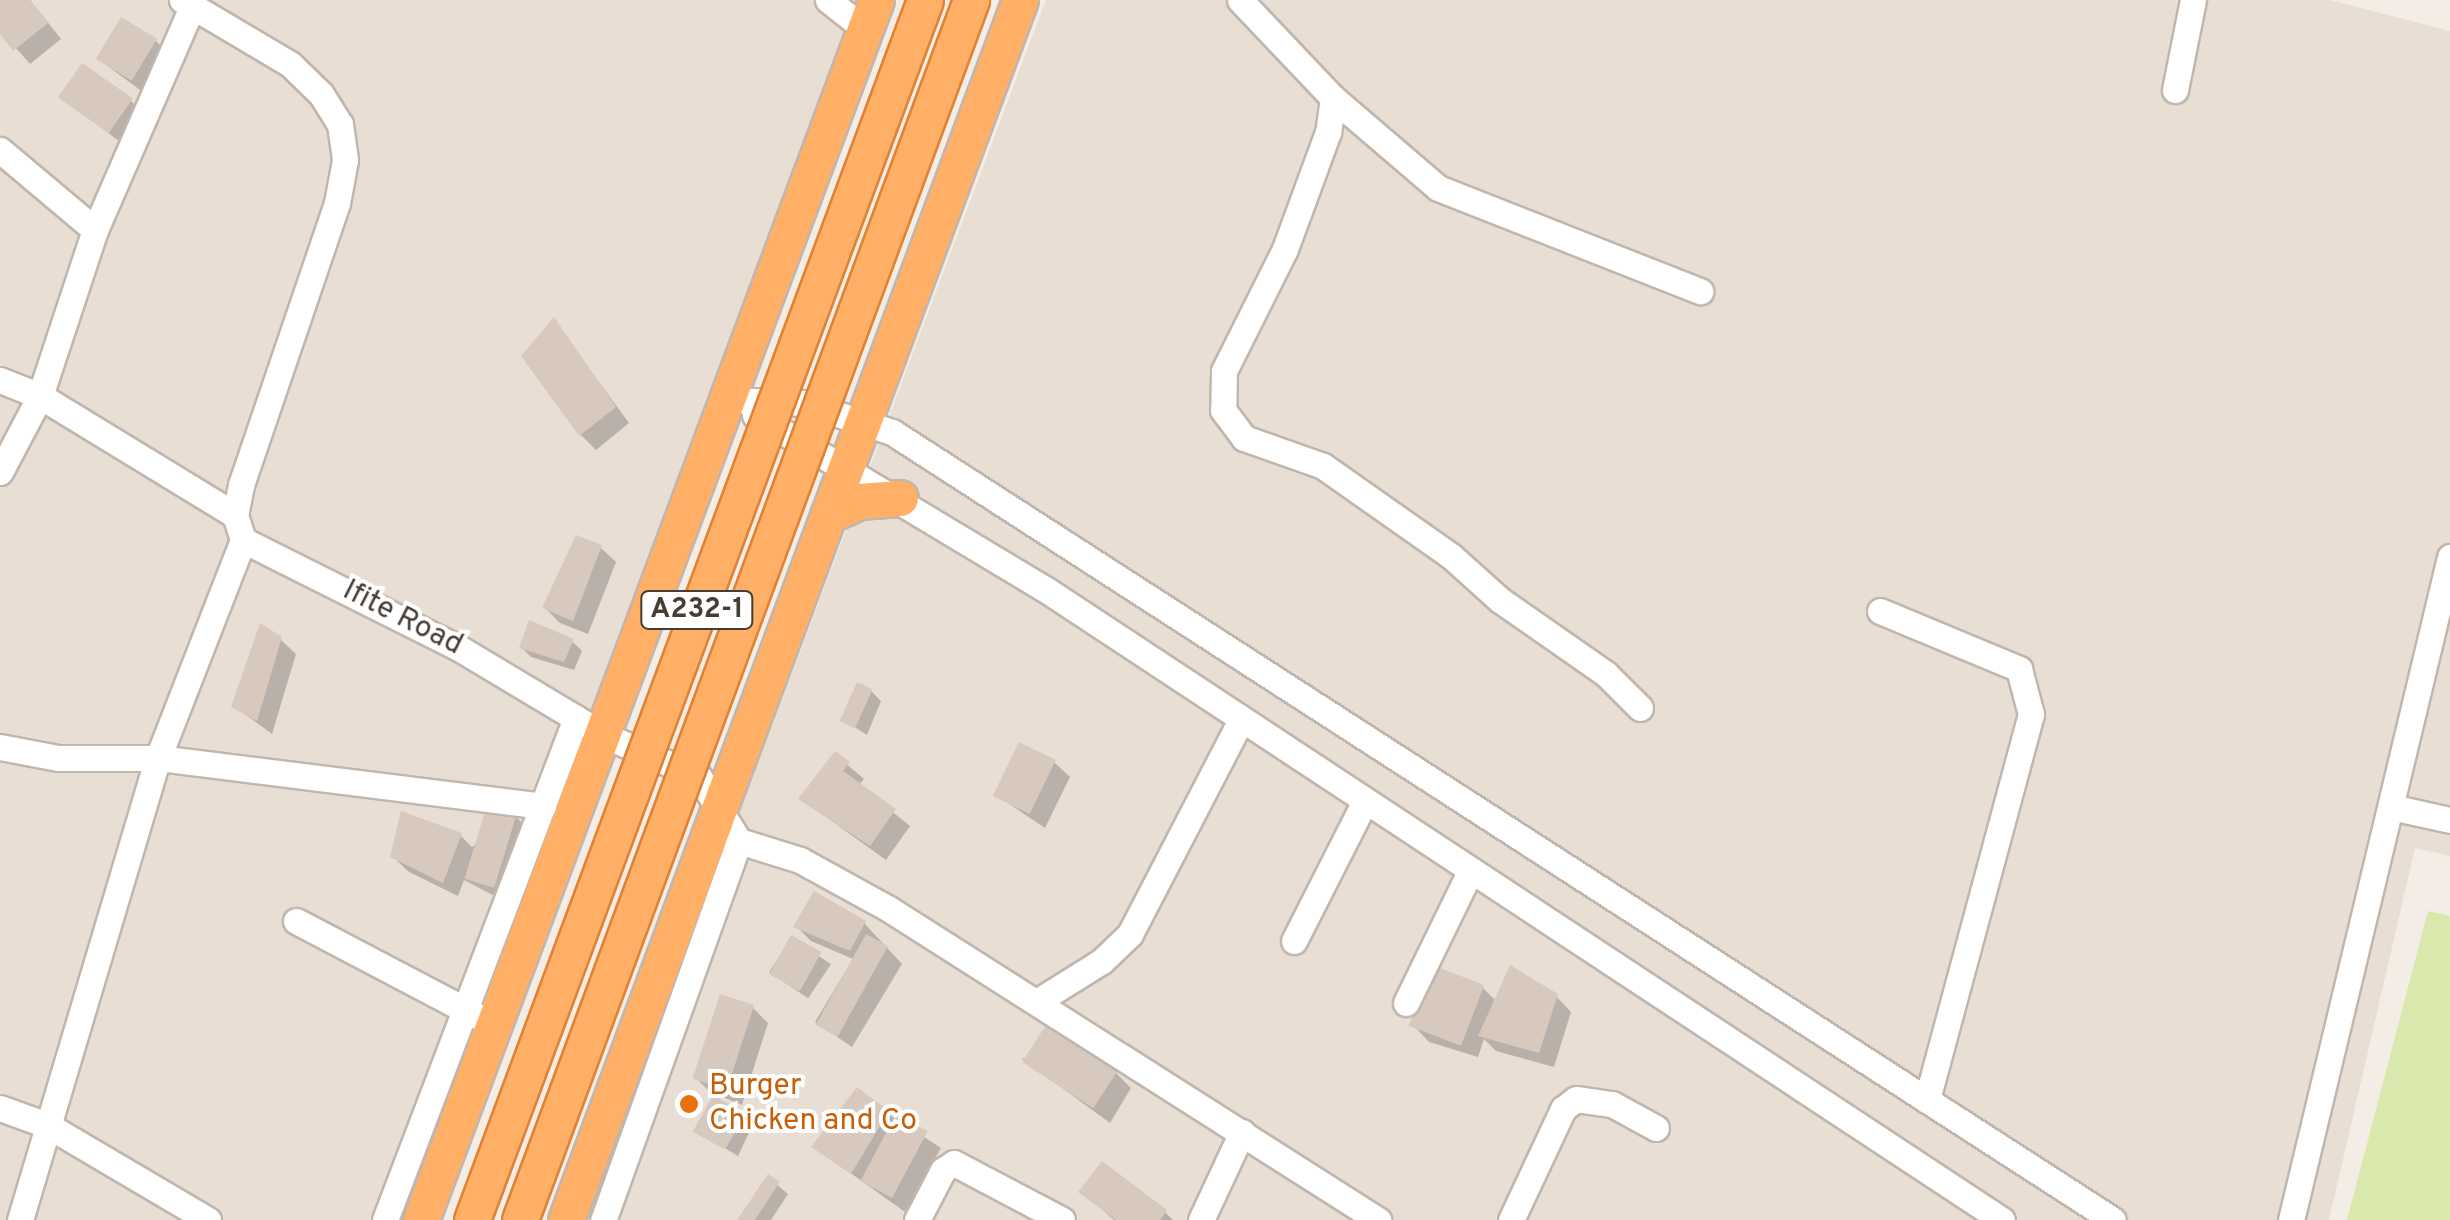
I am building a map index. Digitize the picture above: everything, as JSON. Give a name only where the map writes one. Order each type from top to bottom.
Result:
[{"type":"highway","name":"A232-1","points":[[472,1220],[925,0]]},
{"type":"highway","name":"A232-1","points":[[520,1220],[971,0]]},
{"type":"highway","points":[[566,1220],[846,464],[972,146],[1020,0]]},
{"type":"highway","points":[[421,1220],[481,1018],[591,727],[729,400],[871,15]]},
{"type":"highway","points":[[828,514],[859,502],[900,498]]},
{"type":"highway","points":[[700,778],[736,764]]},
{"type":"highway","points":[[704,851],[739,841]]},
{"type":"street","points":[[828,0],[871,15]]},
{"type":"street","points":[[1240,0],[1332,98],[1438,188],[1700,291]]},
{"type":"street","points":[[2175,90],[2193,0]]},
{"type":"street","points":[[0,472],[40,396],[95,230],[188,3],[290,64],[321,94],[340,124],[346,160],[235,515],[243,540],[158,758],[20,1220]]},
{"type":"street","points":[[1332,98],[1328,132],[1285,249],[1224,372],[1223,410],[1244,438],[1349,482],[1606,674],[1640,708]]},
{"type":"street","points":[[0,150],[95,230]]},
{"type":"street","points":[[0,380],[40,396],[235,515]]},
{"type":"street","points":[[729,400],[804,403],[864,418],[2113,1220]]},
{"type":"street","points":[[729,400],[900,498],[2002,1220]]},
{"type":"street","name":"Ifite Road","points":[[243,540],[457,647],[591,727],[700,778]]},
{"type":"street","points":[[2291,1220],[2450,557]]},
{"type":"street","points":[[1880,611],[2019,668],[2030,714],[1927,1100]]},
{"type":"street","points":[[1038,1001],[1102,961],[1130,934],[1241,720]]},
{"type":"street","points":[[385,1220],[481,1018],[542,806],[591,727]]},
{"type":"street","points":[[0,747],[58,758],[158,758],[542,806]]},
{"type":"street","points":[[700,778],[739,841],[800,860],[1038,1001],[1378,1220]]},
{"type":"street","points":[[1294,941],[1364,803]]},
{"type":"street","points":[[2391,807],[2450,820]]},
{"type":"street","points":[[603,1220],[739,841]]},
{"type":"street","points":[[1406,1004],[1470,872]]},
{"type":"street","points":[[296,921],[481,1018]]},
{"type":"street","points":[[1511,1220],[1563,1110],[1576,1098],[1612,1104],[1656,1128]]},
{"type":"street","points":[[0,1108],[46,1125],[208,1220]]},
{"type":"street","points":[[1201,1220],[1242,1132]]},
{"type":"street","points":[[917,1220],[943,1170],[954,1163],[1062,1220]]},
{"type":"shaded area","points":[[0,0],[859,0],[398,1220],[0,1220]]},
{"type":"shaded area","points":[[1046,0],[2330,0],[2450,31],[2450,856],[2415,848],[2329,1220],[586,1220]]},
{"type":"green space","points":[[2428,911],[2450,916],[2450,1220],[2347,1220]]},
{"type":"building","points":[[0,0],[30,0],[48,23],[13,51],[0,34]]},
{"type":"building","points":[[121,17],[157,39],[132,81],[96,59]]},
{"type":"building","points":[[82,63],[133,99],[109,133],[58,97]]},
{"type":"building","points":[[554,317],[616,407],[579,436],[521,356]]},
{"type":"building","points":[[576,535],[602,545],[573,621],[542,608]]},
{"type":"building","points":[[529,620],[574,639],[564,662],[519,648]]},
{"type":"building","points":[[260,623],[282,637],[257,721],[231,707]]},
{"type":"building","points":[[857,682],[873,689],[855,728],[840,721]]},
{"type":"building","points":[[1019,742],[1056,760],[1030,814],[993,796]]},
{"type":"building","points":[[835,751],[850,762],[843,771],[896,809],[870,846],[798,799]]},
{"type":"building","points":[[487,805],[517,814],[494,888],[464,879]]},
{"type":"building","points":[[401,811],[462,833],[443,883],[390,857]]},
{"type":"building","points":[[814,891],[866,921],[850,951],[793,927]]},
{"type":"building","points":[[866,934],[888,946],[837,1037],[816,1025]]},
{"type":"building","points":[[791,935],[822,952],[800,991],[769,974]]},
{"type":"building","points":[[1432,965],[1484,985],[1461,1046],[1409,1026]]},
{"type":"building","points":[[1510,965],[1558,994],[1539,1053],[1478,1036]]},
{"type":"building","points":[[720,994],[754,1005],[727,1090],[692,1079]]},
{"type":"building","points":[[1046,1025],[1117,1071],[1093,1108],[1022,1062]]},
{"type":"building","points":[[857,1087],[889,1111],[851,1174],[811,1147]]},
{"type":"building","points":[[713,1095],[745,1113],[725,1150],[693,1132]]},
{"type":"building","points":[[896,1114],[928,1131],[892,1198],[860,1181]]},
{"type":"building","points":[[1102,1161],[1167,1210],[1160,1220],[1116,1220],[1078,1192]]},
{"type":"building","points":[[768,1174],[780,1182],[755,1220],[737,1220]]},
{"type":"place","name":"Burger Chicken and Co","points":[[689,1104]]}]
